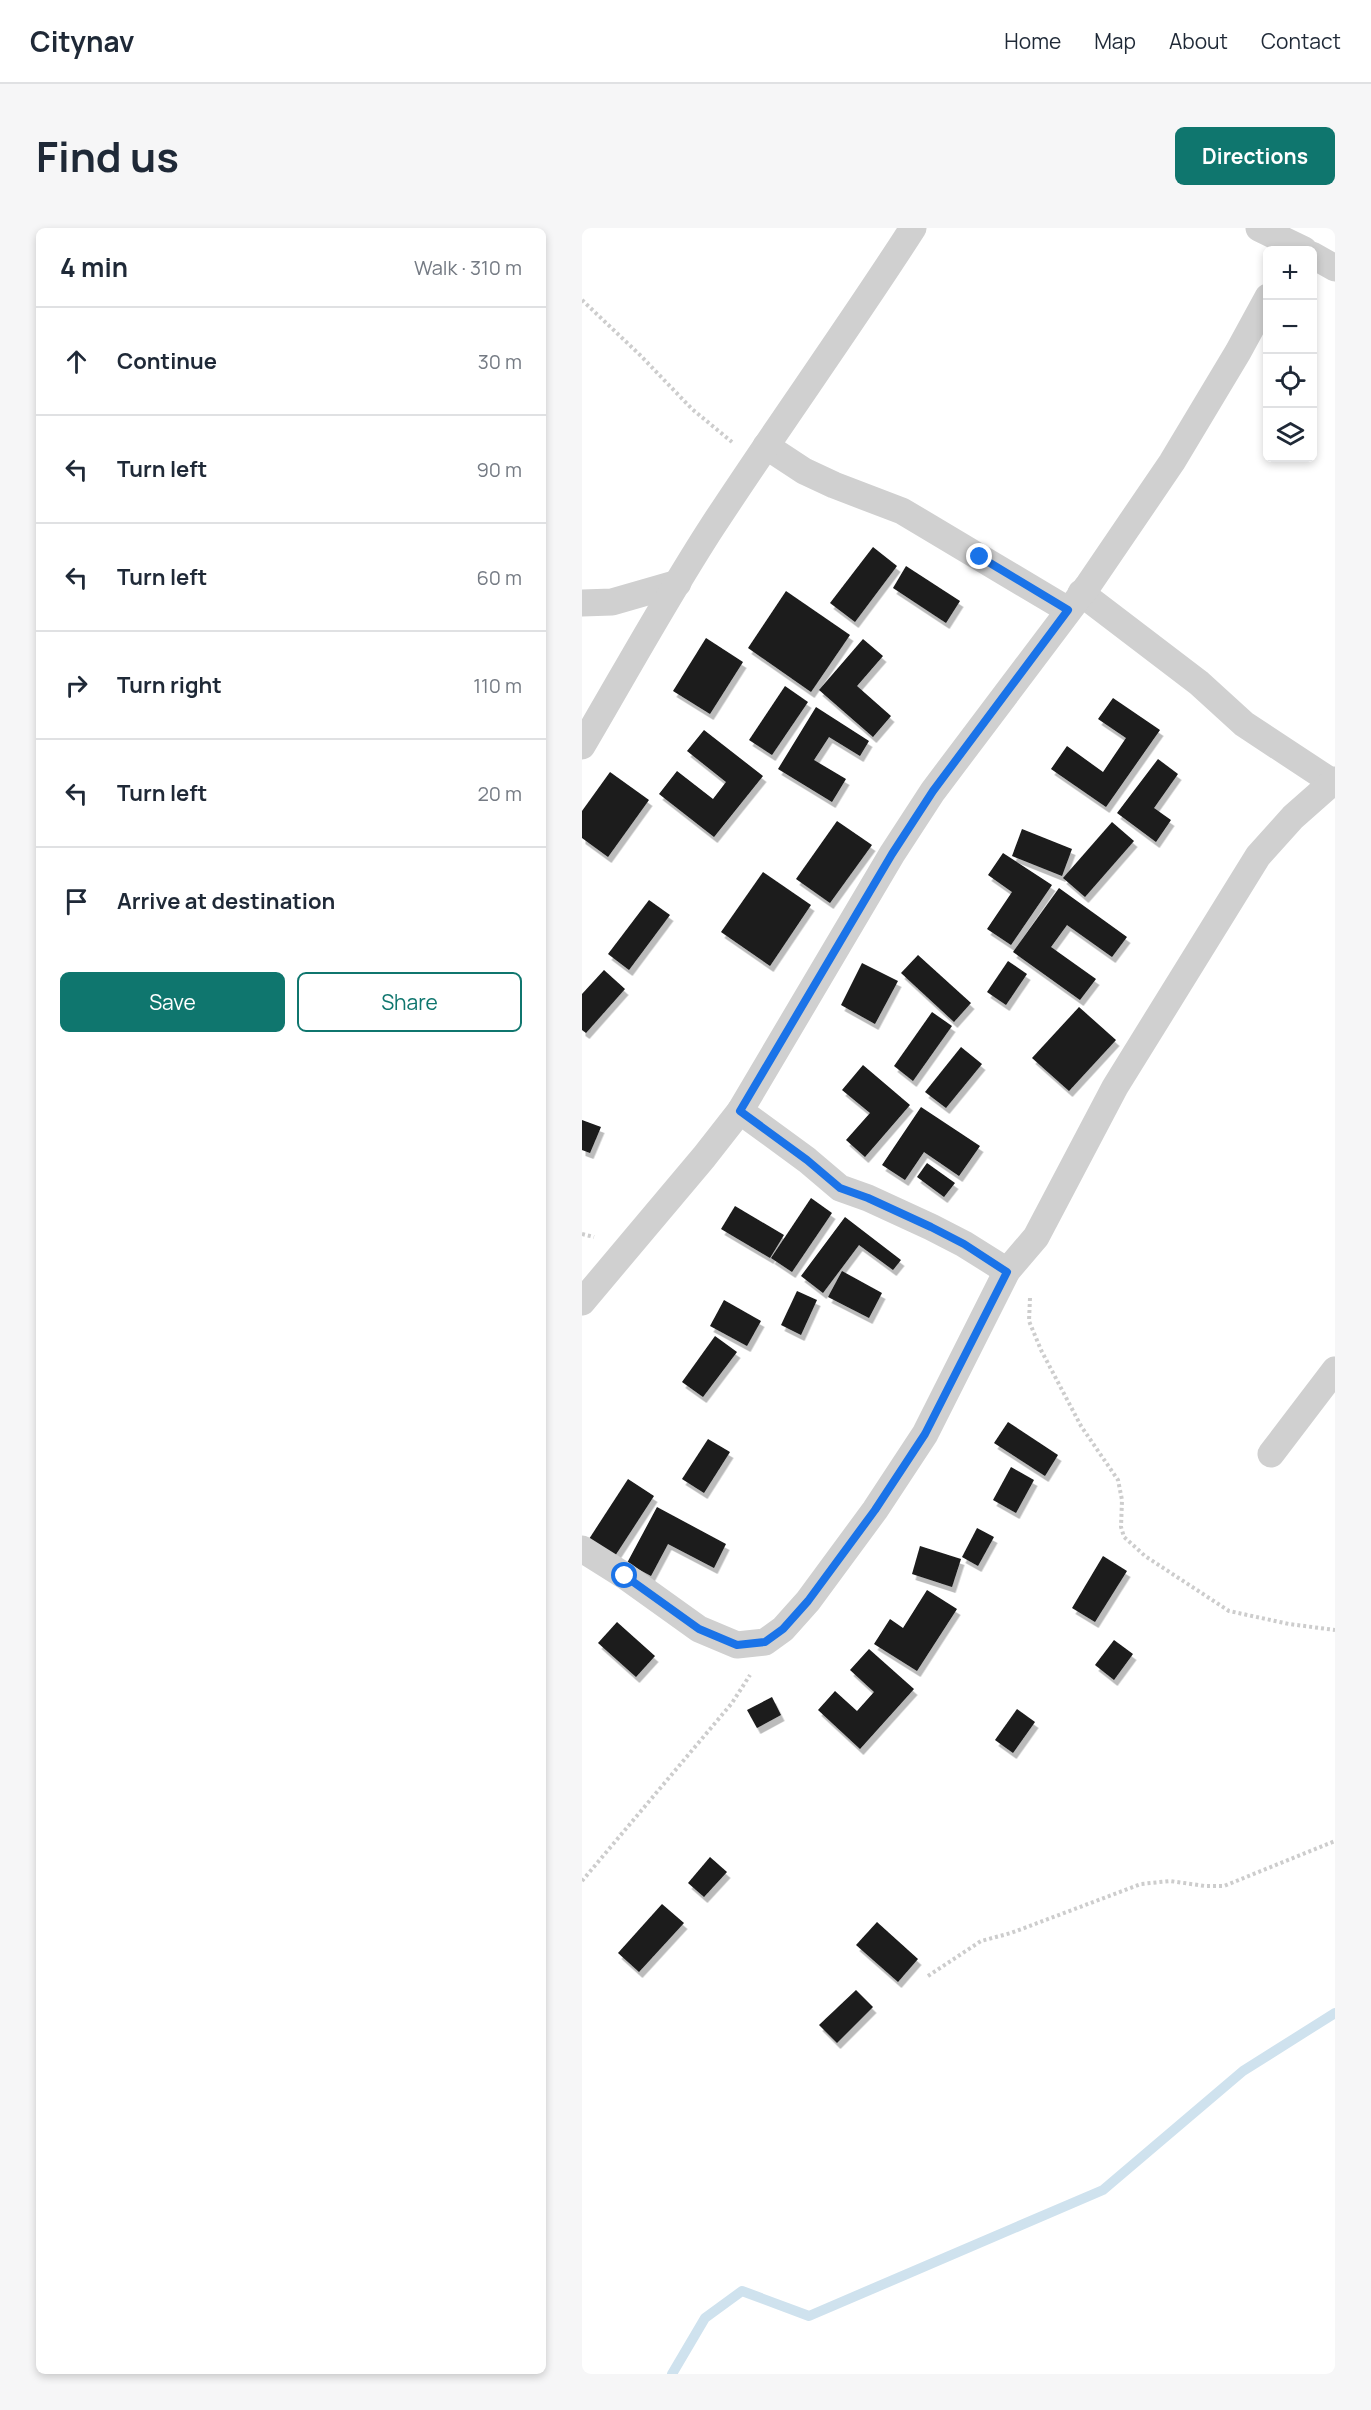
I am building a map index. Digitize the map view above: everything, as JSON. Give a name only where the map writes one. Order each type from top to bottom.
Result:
[{"type":"street","points":[[582,746],[678,584],[761,454],[799,395],[858,315],[913,228]]},
{"type":"street","points":[[1260,228],[1294,246]]},
{"type":"street","points":[[1317,258],[1335,268]]},
{"type":"street","points":[[582,1302],[740,1111],[892,854],[933,791],[1075,602],[1172,462],[1266,300]]},
{"type":"street","points":[[582,1549],[625,1576],[699,1629],[737,1645],[765,1642],[783,1629],[808,1601],[881,1500],[925,1434],[1016,1262],[1036,1237],[1051,1211],[1115,1087],[1258,856],[1293,817],[1334,782],[1244,724],[1199,683],[1075,602],[902,511],[761,454]]},
{"type":"street","points":[[582,603],[612,602],[678,584]]},
{"type":"street","points":[[740,1111],[807,1160],[840,1188],[868,1198],[964,1244],[1016,1262]]},
{"type":"street","points":[[1271,1454],[1335,1371]]},
{"type":"path","points":[[582,300],[692,409],[761,454]]},
{"type":"path","points":[[1016,1262],[1032,1277],[1029,1321],[1041,1350],[1081,1426],[1118,1480],[1122,1500],[1121,1527],[1124,1537],[1145,1556],[1229,1611],[1289,1624],[1335,1630]]},
{"type":"path","points":[[582,1881],[732,1703],[752,1673],[765,1642]]},
{"type":"path","points":[[928,1976],[981,1941],[1011,1933],[1141,1884],[1170,1881],[1224,1886],[1335,1841]]},
{"type":"building","points":[[873,547],[897,566],[855,622],[830,603]]},
{"type":"building","points":[[906,566],[960,601],[946,623],[893,588]]},
{"type":"building","points":[[786,591],[850,635],[811,692],[748,648]]},
{"type":"building","points":[[706,638],[743,662],[710,714],[673,691]]},
{"type":"building","points":[[863,639],[883,656],[857,686],[891,716],[873,737],[819,690]]},
{"type":"building","points":[[785,686],[808,702],[772,755],[749,740]]},
{"type":"building","points":[[1113,698],[1160,730],[1106,807],[1051,769],[1067,746],[1103,772],[1126,738],[1098,719]]},
{"type":"building","points":[[816,707],[869,741],[860,756],[829,737],[814,760],[846,779],[832,802],[778,769]]},
{"type":"building","points":[[704,730],[763,776],[714,837],[659,794],[677,771],[713,799],[726,782],[687,751]]},
{"type":"building","points":[[1158,759],[1178,774],[1154,808],[1171,820],[1156,842],[1117,813]]},
{"type":"building","points":[[610,772],[649,800],[608,857],[582,838],[582,811]]},
{"type":"building","points":[[837,821],[872,845],[830,903],[796,879]]},
{"type":"building","points":[[1112,822],[1134,841],[1085,897],[1063,878]]},
{"type":"building","points":[[1022,829],[1072,849],[1062,876],[1012,856]]},
{"type":"building","points":[[1003,853],[1052,885],[1011,945],[987,929],[1012,892],[988,875]]},
{"type":"building","points":[[763,872],[811,905],[770,966],[721,932]]},
{"type":"building","points":[[1059,888],[1127,937],[1112,957],[1067,925],[1051,947],[1096,979],[1080,1000],[1013,952]]},
{"type":"building","points":[[649,900],[670,915],[629,970],[608,954]]},
{"type":"building","points":[[918,955],[971,1003],[954,1022],[901,973]]},
{"type":"building","points":[[1008,961],[1027,974],[1006,1005],[987,992]]},
{"type":"building","points":[[862,963],[898,981],[875,1024],[841,1005]]},
{"type":"building","points":[[604,970],[625,989],[586,1033],[582,1030],[582,994]]},
{"type":"building","points":[[1079,1007],[1116,1040],[1069,1091],[1032,1058]]},
{"type":"building","points":[[932,1012],[952,1026],[913,1081],[894,1066]]},
{"type":"building","points":[[961,1047],[982,1064],[946,1108],[925,1092]]},
{"type":"building","points":[[863,1065],[910,1105],[865,1157],[846,1140],[870,1113],[842,1090]]},
{"type":"building","points":[[921,1107],[980,1146],[959,1176],[924,1152],[905,1180],[882,1165]]},
{"type":"building","points":[[582,1120],[601,1127],[590,1153],[582,1150]]},
{"type":"building","points":[[927,1163],[955,1183],[944,1197],[917,1177]]},
{"type":"building","points":[[811,1198],[832,1213],[792,1272],[771,1258]]},
{"type":"building","points":[[735,1206],[784,1235],[770,1258],[721,1229]]},
{"type":"building","points":[[845,1217],[901,1260],[893,1270],[859,1245],[823,1293],[801,1276]]},
{"type":"building","points":[[842,1271],[882,1293],[869,1318],[828,1297]]},
{"type":"building","points":[[797,1291],[817,1300],[801,1335],[781,1325]]},
{"type":"building","points":[[724,1300],[761,1321],[747,1346],[710,1326]]},
{"type":"building","points":[[715,1336],[737,1352],[703,1397],[682,1382]]},
{"type":"building","points":[[1008,1422],[1058,1455],[1045,1476],[994,1443]]},
{"type":"building","points":[[708,1439],[730,1452],[704,1493],[682,1479]]},
{"type":"building","points":[[1011,1467],[1034,1480],[1016,1513],[993,1500]]},
{"type":"building","points":[[628,1479],[654,1496],[615,1556],[589,1539]]},
{"type":"building","points":[[657,1507],[726,1544],[714,1568],[668,1544],[651,1576],[627,1563]]},
{"type":"building","points":[[977,1528],[994,1537],[978,1566],[962,1557]]},
{"type":"building","points":[[920,1546],[961,1559],[952,1587],[912,1574]]},
{"type":"building","points":[[1103,1556],[1127,1571],[1095,1622],[1072,1608]]},
{"type":"building","points":[[927,1590],[957,1609],[917,1671],[874,1644],[890,1619],[903,1628]]},
{"type":"building","points":[[617,1622],[655,1656],[636,1677],[598,1643]]},
{"type":"building","points":[[1114,1640],[1133,1654],[1114,1680],[1095,1665]]},
{"type":"building","points":[[869,1649],[914,1689],[860,1749],[818,1710],[835,1691],[857,1711],[874,1692],[850,1670]]},
{"type":"building","points":[[772,1697],[781,1715],[757,1728],[747,1710]]},
{"type":"building","points":[[1017,1709],[1035,1722],[1013,1753],[995,1740]]},
{"type":"building","points":[[710,1857],[727,1872],[704,1897],[688,1883]]},
{"type":"building","points":[[662,1904],[684,1923],[639,1972],[618,1953]]},
{"type":"building","points":[[877,1922],[918,1959],[898,1982],[856,1945]]},
{"type":"building","points":[[856,1990],[873,2007],[837,2043],[819,2025]]},
{"type":"waterway","points":[[672,2374],[705,2318],[742,2291],[809,2316],[1103,2190],[1243,2071],[1335,2013]]},
{"type":"route","points":[[625,1576],[699,1629],[737,1645],[765,1642],[783,1629],[808,1601],[875,1510],[925,1434],[1007,1272],[964,1244],[931,1227],[868,1198],[840,1188],[807,1160],[740,1111],[892,854],[933,791],[1068,610],[980,557]]}]
